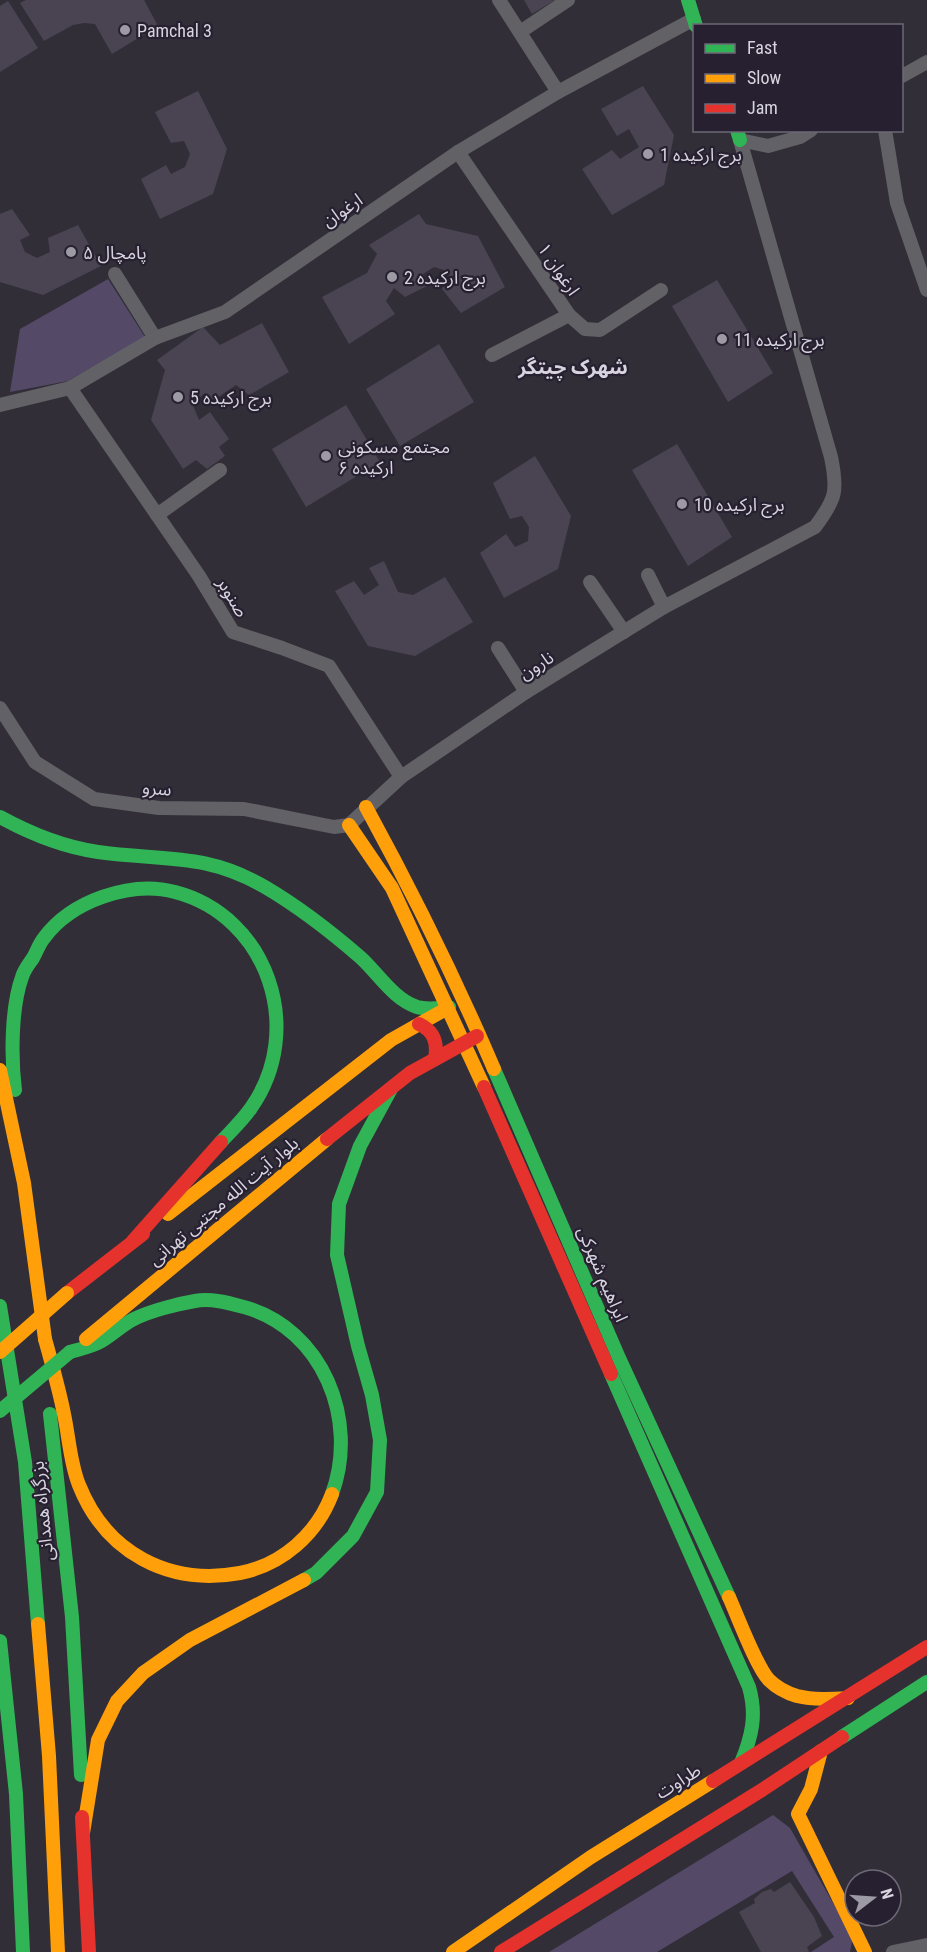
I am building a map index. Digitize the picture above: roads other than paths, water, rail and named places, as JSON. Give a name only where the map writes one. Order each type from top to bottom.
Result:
[{"type":"main road","points":[[688,0],[695,22]]},
{"type":"main road","name":"ابراهیم شهرکی","points":[[366,807],[406,880],[465,1001],[619,1358],[756,1656],[770,1681],[789,1694],[812,1699],[848,1698]]},
{"type":"main road","points":[[0,817],[34,834],[78,848],[98,852],[191,858],[209,861],[226,868],[263,886],[305,914],[362,959],[398,994],[418,1008],[449,1007]]},
{"type":"main road","name":"ابراهیم شهرکی","points":[[349,825],[392,888],[449,1007],[751,1691],[755,1708],[753,1733],[741,1763]]},
{"type":"main road","points":[[24,1183],[12,1064],[15,1018],[22,976],[46,935],[89,904],[132,889],[166,890],[201,902],[234,926],[248,941],[262,962],[271,983],[278,1027],[272,1067],[251,1108],[133,1241]]},
{"type":"main road","name":"بلوار آیت الله مجتبی تهرانی","points":[[0,1352],[67,1293],[392,1040],[449,1007],[465,1001]]},
{"type":"main road","points":[[419,1024],[434,1036],[437,1043],[435,1059]]},
{"type":"main road","name":"بلوار آیت الله مجتبی تهرانی","points":[[0,1411],[300,1160],[410,1073],[480,1034]]},
{"type":"main road","name":"بزرگراه همدانی","points":[[0,1070],[24,1183],[45,1339],[51,1432],[73,1628],[89,1952]]},
{"type":"main road","points":[[83,1833],[98,1740],[117,1701],[143,1673],[190,1640],[316,1573],[353,1536],[377,1492],[380,1440],[372,1395],[337,1255],[339,1204],[360,1146],[391,1089]]},
{"type":"main road","points":[[45,1339],[61,1396],[79,1484],[98,1518],[116,1541],[131,1553],[151,1566],[174,1573],[199,1577],[227,1577],[261,1569],[291,1550],[316,1526],[332,1500],[342,1468],[343,1435],[337,1401],[315,1356],[284,1323],[244,1306],[195,1300],[152,1311],[132,1319],[98,1343],[70,1352]]},
{"type":"main road","name":"بزرگراه همدانی","points":[[0,1306],[25,1462],[48,1756],[58,1952]]},
{"type":"main road","points":[[0,1641],[16,1794],[23,1952]]},
{"type":"main road","name":"طراوت","points":[[501,1952],[600,1870],[741,1763],[927,1647]]},
{"type":"main road","name":"طراوت","points":[[453,1952],[600,1870],[762,1790],[927,1682]]},
{"type":"main road","points":[[821,1751],[812,1789],[798,1814],[861,1950]]},
{"type":"street","points":[[499,0],[558,92]]},
{"type":"street","points":[[520,32],[568,0]]},
{"type":"street","name":"ارغوان","points":[[0,405],[70,388],[155,338],[225,312],[458,152],[558,92],[695,22]]},
{"type":"street","points":[[903,75],[927,62]]},
{"type":"street","points":[[738,135],[768,146],[800,137],[808,132]]},
{"type":"street","points":[[885,132],[897,203],[927,290]]},
{"type":"street","name":"نارون","points":[[349,825],[401,777],[526,692],[664,607],[815,526],[830,507],[836,482],[828,446],[738,135]]},
{"type":"street","name":"ارغوان ۱","points":[[458,152],[569,315],[585,329],[600,330],[661,290]]},
{"type":"street","points":[[115,274],[155,338]]},
{"type":"street","points":[[492,355],[569,315]]},
{"type":"street","name":"صنوبر","points":[[70,388],[199,576],[233,632],[329,666],[401,777]]},
{"type":"street","points":[[157,514],[220,470]]},
{"type":"street","points":[[648,575],[664,607]]},
{"type":"street","points":[[590,582],[624,632]]},
{"type":"street","points":[[498,648],[526,692]]},
{"type":"street","name":"سرو","points":[[0,708],[35,762],[94,799],[159,808],[244,809],[334,827],[349,825]]},
{"type":"street","points":[[893,1952],[927,1945]]},
{"type":"place","name":"Pamchal 3","points":[[125,30]]},
{"type":"place","name":"برج ارکیده 1","points":[[648,154]]},
{"type":"place","name":"پامچال ۵","points":[[71,252]]},
{"type":"place","name":"برج ارکیده 2","points":[[392,277]]},
{"type":"place","name":"برج ارکیده 11","points":[[722,339]]},
{"type":"place","name":"برج ارکیده 5","points":[[178,397]]},
{"type":"place","name":"مجتمع مسکونی ارکیده ۶","points":[[326,456]]},
{"type":"place","name":"برج ارکیده 10","points":[[682,504]]},
{"type":"district","name":"شهرک چیتگر","points":[[573,367]]}]
